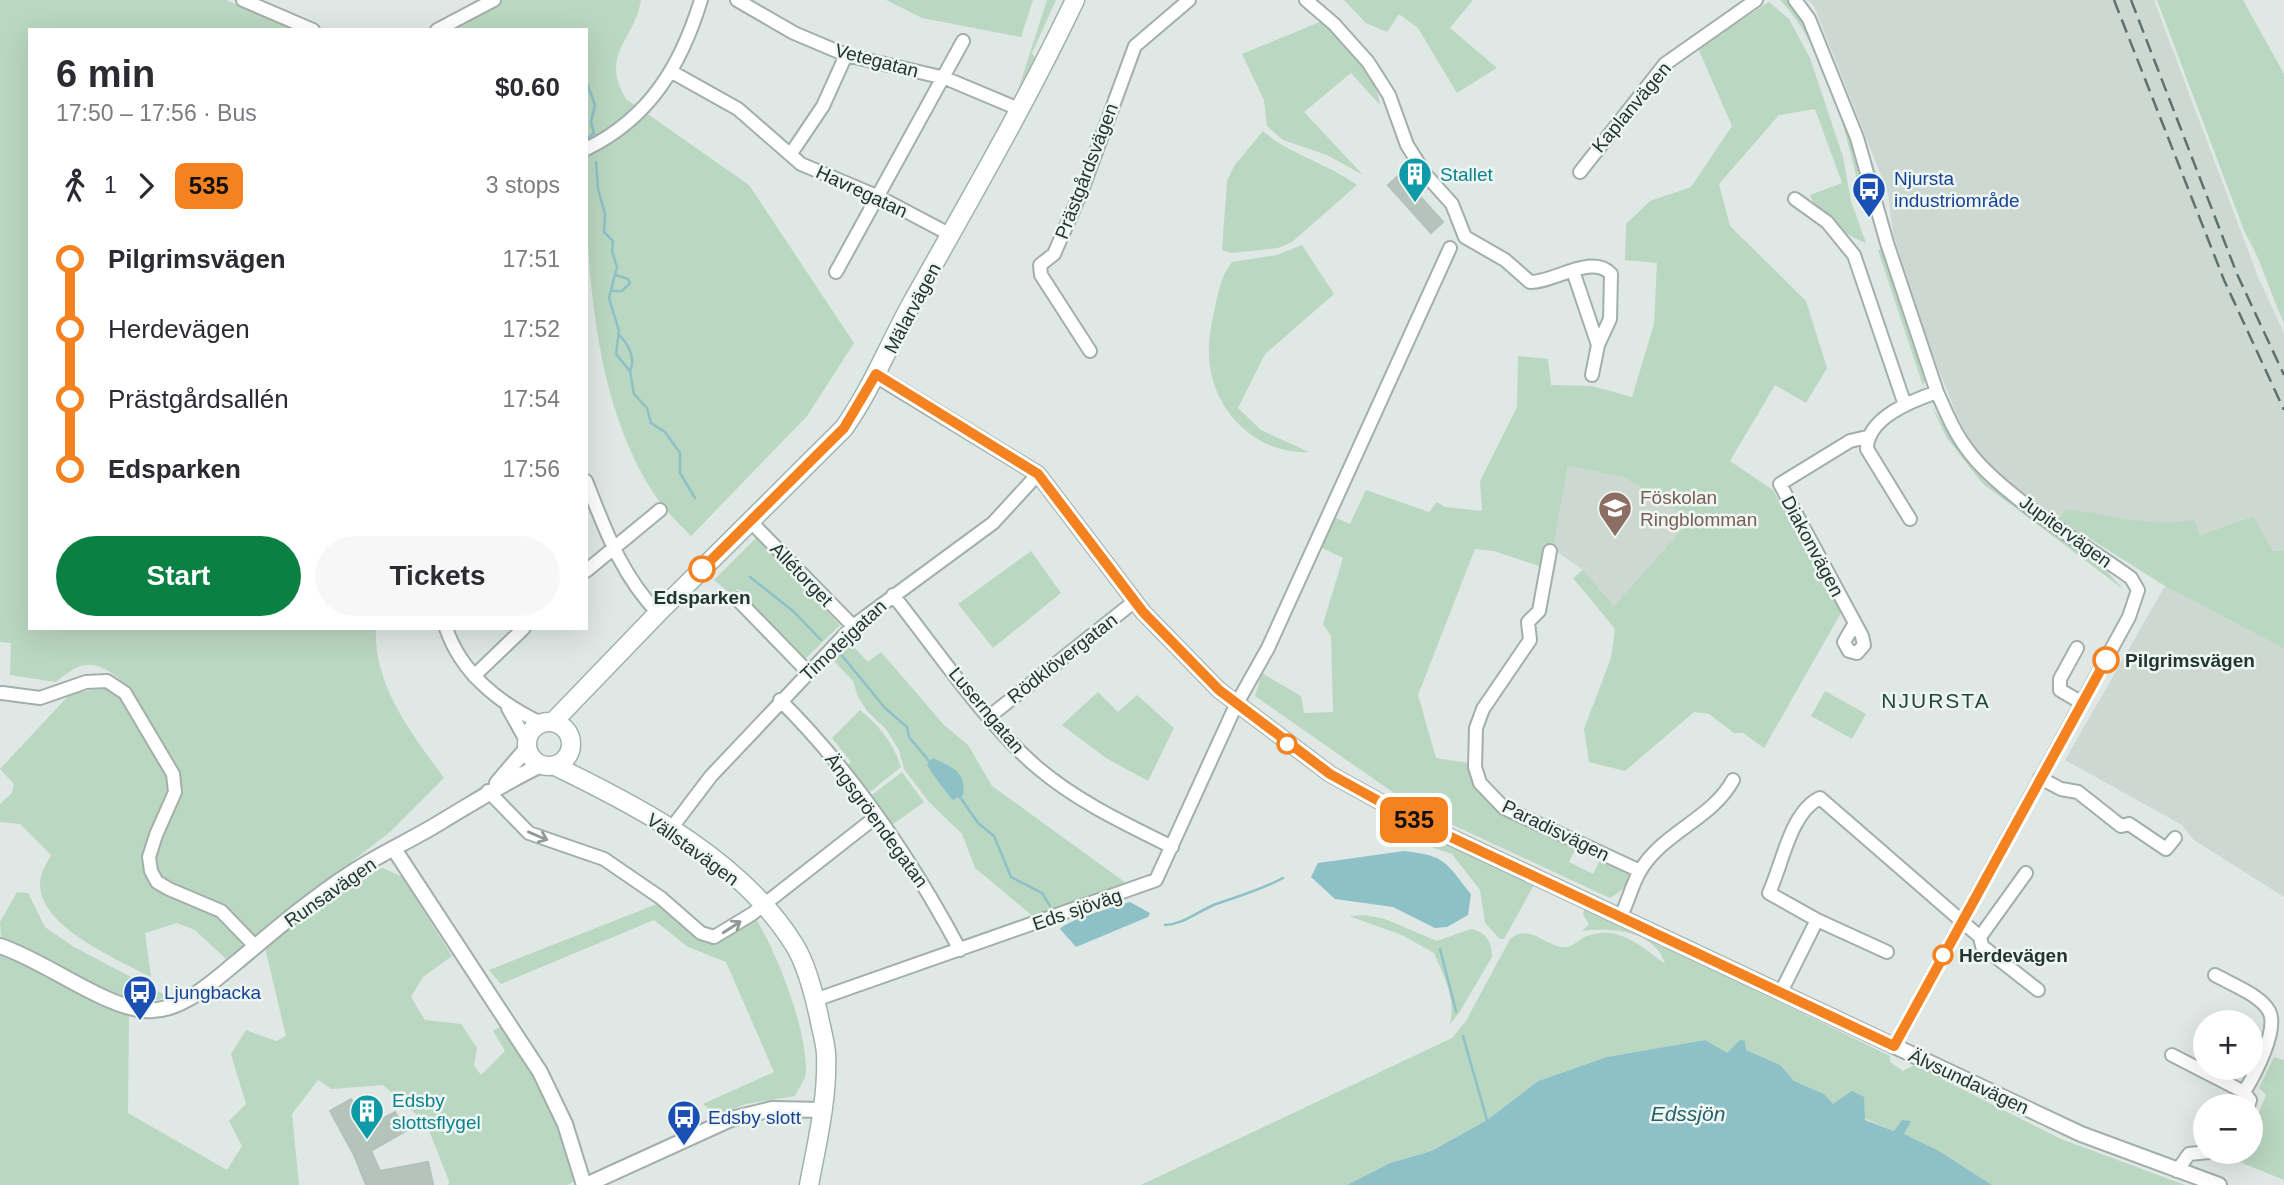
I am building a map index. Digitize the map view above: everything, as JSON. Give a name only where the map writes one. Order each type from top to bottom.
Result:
[{"type":"main road","name":"Mälarvägen","points":[[547,723],[607,667],[844,428],[1021,110],[1075,0]]},
{"type":"main road","name":"Mälarvägen","points":[[571,741],[575,720],[607,667]]},
{"type":"main road","points":[[547,723],[571,741],[568,757],[548,766],[527,745],[532,730],[547,723]]},
{"type":"main road","name":"Vällstavägen","points":[[571,741],[581,762],[610,792]]},
{"type":"main road","name":"Vällstavägen","points":[[548,766],[610,792],[670,830],[718,863],[763,905],[796,947],[815,1000],[826,1052],[823,1110]]},
{"type":"main road","points":[[809,1185],[823,1110]]},
{"type":"street","points":[[243,0],[308,28]]},
{"type":"street","points":[[441,28],[494,0]]},
{"type":"street","points":[[588,148],[614,133],[645,106],[673,72],[685,48],[701,0]]},
{"type":"street","name":"Vetegatan","points":[[737,0],[794,33],[846,55],[945,78],[1021,110]]},
{"type":"street","name":"Prästgårdsvägen","points":[[1090,351],[1041,275],[1040,265],[1054,254],[1082,190],[1135,46],[1189,0]]},
{"type":"street","points":[[1306,0],[1334,24],[1368,62],[1389,95],[1408,145],[1426,175],[1452,204],[1465,237],[1505,260],[1530,282],[1573,271],[1604,268],[1611,274],[1610,319],[1598,345],[1592,375]]},
{"type":"street","name":"Kaplanvägen","points":[[1580,172],[1665,64],[1756,0]]},
{"type":"street","name":"Jupitervägen","points":[[1796,0],[1814,30],[1857,138],[1887,243],[1937,392],[1955,431],[1980,466],[2020,499],[2131,578],[2138,590],[2129,617],[1894,1046]]},
{"type":"street","points":[[836,272],[945,78],[962,41]]},
{"type":"street","points":[[792,152],[823,106],[846,55]]},
{"type":"street","name":"Havregatan","points":[[673,72],[738,109],[792,152],[801,164],[880,197],[951,235]]},
{"type":"street","points":[[1795,199],[1827,222],[1854,255],[1905,405]]},
{"type":"street","name":"Eds sjöväg","points":[[815,1000],[1156,880],[1236,705],[1268,648],[1450,248]]},
{"type":"street","points":[[1573,271],[1598,345]]},
{"type":"street","name":"Älvsundavägen","points":[[876,374],[1038,474],[1135,601],[1175,648],[1236,705],[1330,774],[1387,806],[2081,1134],[2219,1185]]},
{"type":"street","points":[[1910,519],[1867,449],[1867,438],[1872,428],[1905,405],[1937,392]]},
{"type":"street","name":"Diakonvägen","points":[[1854,623],[1780,484],[1850,441],[1867,438]]},
{"type":"street","name":"Timotejgatan","points":[[670,830],[710,776],[853,626],[993,523],[1038,474]]},
{"type":"street","points":[[588,486],[613,548],[640,595],[658,613]]},
{"type":"street","points":[[588,569],[660,510]]},
{"type":"street","name":"Allétorget","points":[[750,521],[853,626]]},
{"type":"street","name":"Paradisvägen","points":[[1550,551],[1539,611],[1528,622],[1530,640],[1483,709],[1476,728],[1475,767],[1480,783],[1504,808],[1640,870]]},
{"type":"street","name":"Luserngatan","points":[[893,595],[990,716],[1038,768],[1081,799],[1172,847]]},
{"type":"street","points":[[737,599],[808,671]]},
{"type":"street","name":"Rödklövergatan","points":[[990,716],[1135,601]]},
{"type":"street","points":[[447,630],[474,676],[506,705],[547,723]]},
{"type":"street","points":[[474,676],[522,630]]},
{"type":"street","points":[[2077,648],[2060,679],[2060,690],[2082,703]]},
{"type":"street","points":[[2,693],[40,698],[86,682],[107,681],[125,693],[173,774],[175,792],[149,858],[151,871],[157,882],[169,889],[221,911],[255,946]]},
{"type":"street","name":"Ängsgröendegatan","points":[[780,700],[826,749],[877,816],[931,896],[960,950]]},
{"type":"street","points":[[488,791],[527,745],[506,705]]},
{"type":"street","points":[[394,849],[488,791],[548,766]]},
{"type":"street","points":[[2040,778],[2061,789],[2078,792],[2121,826],[2129,824],[2166,849],[2175,838]]},
{"type":"street","points":[[1621,916],[1640,870],[1672,838],[1718,803],[1733,780]]},
{"type":"street","points":[[488,791],[529,834],[604,859],[662,898],[701,933],[714,937],[726,932],[763,905],[877,816]]},
{"type":"street","points":[[1887,952],[1817,920],[1769,893],[1779,873],[1781,854],[1810,802],[1820,798],[1980,937],[1982,946],[2038,989]]},
{"type":"street","name":"Runsavägen","points":[[0,946],[27,956],[120,1004],[146,1010],[174,1006],[186,1000],[316,897],[394,849],[540,1072],[565,1124],[585,1185],[731,1119],[772,1108],[823,1110]]},
{"type":"street","points":[[1980,937],[2026,873]]},
{"type":"street","points":[[1781,992],[1817,920]]},
{"type":"street","points":[[2172,1055],[2244,1092],[2264,1051],[2272,1022],[2269,1012],[2253,998],[2215,975]]},
{"type":"street","points":[[2177,1171],[2189,1154],[2193,1154]]},
{"type":"shaded area","points":[[1808,0],[2154,0],[2258,277],[2284,333],[2284,550],[2273,551],[2252,516],[2200,535],[2195,521],[2168,525],[2121,520],[2066,509],[2059,519],[1994,470],[1973,446],[1960,423],[1930,348],[1893,234],[1888,193],[1814,6]]},
{"type":"shaded area","name":"Föskolan Ringblomman","points":[[1568,466],[1623,477],[1679,512],[1685,526],[1614,607],[1583,570],[1553,549]]},
{"type":"shaded area","points":[[2165,586],[2284,649],[2284,897],[2194,840],[2182,825],[2065,760]]},
{"type":"green space","points":[[0,0],[226,0],[291,28],[28,28],[28,630],[376,630],[381,669],[388,689],[419,744],[444,778],[391,831],[226,959],[195,930],[177,923],[145,933],[151,977],[84,941],[53,915],[44,901],[40,885],[42,873],[51,855],[20,824],[0,822],[0,804],[12,793],[14,784],[0,769],[71,693],[128,686],[109,671],[92,665],[76,668],[56,682],[10,675],[11,643],[0,642]]},
{"type":"green space","points":[[502,0],[641,0],[638,14],[617,58],[616,70],[626,99],[749,185],[854,343],[807,416],[691,536],[662,505],[633,456],[612,400],[598,339],[588,244],[588,28],[452,28]]},
{"type":"green space","points":[[886,0],[1033,0],[1021,37],[922,18]]},
{"type":"green space","points":[[1047,0],[1056,0],[1032,53],[1035,58],[1022,87],[1019,87]]},
{"type":"green space","points":[[1344,0],[1473,0],[1450,28],[1497,68],[1457,93],[1418,28],[1399,14],[1387,32],[1366,23]]},
{"type":"green space","points":[[1780,0],[1787,0],[1814,41],[1825,64],[1842,112],[1861,184],[1858,184],[1839,112],[1820,62],[1795,18]]},
{"type":"green space","points":[[2157,0],[2243,0],[2284,74],[2284,323],[2245,233]]},
{"type":"green space","points":[[1769,2],[1789,19],[1810,58],[1843,157],[1851,201],[1866,243],[1841,230],[1826,218],[1810,195],[1842,183],[1815,109],[1779,115],[1719,184],[1730,226],[1806,301],[1827,368],[1806,403],[1775,385],[1730,461],[1773,490],[1842,611],[1764,748],[1743,733],[1734,733],[1709,714],[1694,712],[1625,771],[1589,762],[1584,729],[1611,658],[1615,629],[1573,578],[1583,570],[1614,606],[1685,526],[1679,512],[1623,477],[1568,466],[1553,549],[1542,567],[1494,551],[1475,549],[1418,695],[1436,758],[1469,763],[1476,781],[1498,807],[1527,825],[1576,848],[1569,862],[1593,874],[1600,860],[1628,873],[1626,885],[1610,898],[1414,807],[1255,696],[1262,673],[1301,696],[1304,713],[1333,712],[1331,636],[1323,624],[1343,558],[1320,547],[1334,517],[1350,524],[1366,490],[1429,512],[1437,502],[1445,507],[1482,511],[1480,481],[1517,407],[1518,356],[1548,359],[1551,385],[1592,386],[1632,397],[1654,324],[1657,263],[1625,260],[1626,224],[1650,201],[1691,187],[1732,126],[1698,48]]},
{"type":"green space","points":[[1322,21],[1366,70],[1378,94],[1380,105],[1351,73],[1304,112],[1363,175],[1327,155],[1283,140],[1267,126],[1264,100],[1242,54]]},
{"type":"green space","points":[[1263,131],[1357,185],[1292,242],[1278,248],[1231,253],[1222,250],[1227,181],[1234,166]]},
{"type":"green space","points":[[1302,245],[1334,294],[1265,354],[1238,408],[1261,430],[1309,452],[1289,451],[1271,446],[1254,437],[1239,424],[1217,393],[1211,375],[1209,355],[1218,295],[1232,262],[1277,255]]},
{"type":"green space","points":[[1881,249],[1925,381],[1923,386],[1878,250]]},
{"type":"green space","points":[[1931,405],[1964,458],[1984,481],[2101,565],[2123,589],[1982,483],[1947,438]]},
{"type":"green space","points":[[2066,509],[2146,522],[2195,520],[2200,535],[2253,516],[2273,551],[2284,550],[2284,649],[2165,586],[2059,519]]},
{"type":"green space","name":"Edsparken","points":[[756,538],[840,625],[804,660],[751,607],[748,598],[738,589],[731,594],[714,580]]},
{"type":"green space","points":[[1031,551],[1061,593],[993,648],[958,604]]},
{"type":"green space","points":[[847,640],[868,662],[881,652],[944,725],[968,745],[992,786],[1126,883],[1040,922],[975,868],[962,834],[929,802],[904,769],[899,750],[886,729],[867,711],[858,697],[853,681],[829,656]]},
{"type":"green space","points":[[1825,691],[1866,714],[1852,739],[1811,716]]},
{"type":"green space","points":[[1098,692],[1118,712],[1137,695],[1174,728],[1148,781],[1106,758],[1062,725]]},
{"type":"green space","points":[[860,710],[885,736],[901,767],[866,795],[845,768],[851,762],[832,738]]},
{"type":"green space","points":[[902,772],[924,802],[889,827],[868,798]]},
{"type":"green space","points":[[1401,822],[1534,885],[1504,939],[1500,939],[1485,923],[1480,890],[1452,854],[1404,838],[1393,826]]},
{"type":"green space","points":[[383,868],[402,877],[452,956],[423,977],[411,997],[425,1020],[461,1024],[477,1048],[474,1065],[481,1075],[505,1051],[493,1031],[501,1026],[541,1088],[580,1179],[567,1185],[448,1185],[449,1181],[426,1123],[383,1085],[332,1089],[318,1080],[292,1114],[299,1185],[0,1185],[0,952],[129,1015],[128,1113],[227,1170],[242,1146],[229,1121],[246,1104],[231,1054],[246,1030],[276,1041],[286,1036],[265,948],[365,872]]},
{"type":"green space","points":[[17,892],[28,893],[45,927],[74,947],[169,997],[148,1002],[125,999],[1,938],[0,922]]},
{"type":"green space","points":[[657,904],[704,940],[724,938],[756,919],[782,972],[802,1035],[806,1072],[795,1096],[746,1104],[716,1115],[703,1104],[774,1072],[726,962],[688,947],[654,920],[501,984],[489,970]]},
{"type":"green space","points":[[1585,907],[1890,1056],[1890,1062],[1903,1071],[1914,1065],[2061,1139],[2185,1185],[1992,1185],[1939,1151],[1903,1134],[1910,1121],[1894,1131],[1833,1105],[1824,1094],[1794,1081],[1779,1065],[1746,1050],[1727,1054],[1705,1040],[1607,1057],[1538,1081],[1487,1120],[1430,1151],[1390,1163],[1347,1185],[1141,1185],[1452,1038],[1466,1021],[1510,939],[1517,935],[1529,934],[1565,947],[1597,933],[1608,933],[1638,944],[1665,964],[1652,944],[1631,933],[1582,931],[1589,924],[1583,915]]},
{"type":"green space","points":[[1365,915],[1385,919],[1437,941],[1471,929],[1487,939],[1492,957],[1449,1025],[1451,998],[1434,953],[1402,935],[1349,916]]},
{"type":"green space","points":[[2274,1057],[2284,1060],[2284,1180],[2245,1164],[2263,1164],[2263,1102],[2266,1095],[2259,1088]]},
{"type":"water","points":[[933,758],[960,775],[963,780],[963,795],[953,800],[927,764]]},
{"type":"water","points":[[1404,851],[1429,855],[1450,868],[1471,894],[1468,915],[1447,927],[1435,928],[1393,907],[1335,899],[1311,877],[1318,863]]},
{"type":"water","points":[[1130,902],[1150,913],[1148,917],[1076,947],[1060,929],[1081,918]]},
{"type":"water","name":"Edssjön","points":[[1705,1040],[1727,1053],[1740,1040],[1745,1041],[1746,1050],[1780,1065],[1794,1081],[1824,1094],[1833,1104],[1852,1091],[1864,1097],[1865,1120],[1894,1131],[1902,1120],[1911,1121],[1904,1134],[1939,1151],[1992,1185],[1347,1185],[1390,1163],[1431,1151],[1487,1120],[1538,1081],[1607,1057]]},
{"type":"building","name":"Stallet","points":[[1400,174],[1443,222],[1431,233],[1388,185]]},
{"type":"building","name":"Edsby slottsflygel","points":[[351,1099],[367,1127],[395,1112],[406,1131],[371,1151],[380,1171],[428,1162],[433,1184],[366,1185],[354,1155],[330,1111]]},
{"type":"waterway","points":[[588,86],[595,105],[591,122],[594,133],[588,138]]},
{"type":"waterway","points":[[596,162],[598,189],[605,214],[604,232],[613,241],[612,251],[617,267],[609,298],[619,331],[616,354],[630,371],[634,394],[647,408],[651,423],[665,432],[680,453],[680,473],[695,498]]},
{"type":"waterway","points":[[611,291],[622,291],[630,283],[628,279],[616,275]]},
{"type":"waterway","points":[[618,334],[630,351],[630,371]]},
{"type":"waterway","points":[[750,577],[793,611],[821,640]]},
{"type":"waterway","points":[[839,652],[885,708],[907,727],[909,737],[929,761]]},
{"type":"waterway","points":[[960,797],[978,823],[994,836],[1011,877],[1042,893],[1050,906]]},
{"type":"waterway","points":[[1165,925],[1179,922],[1216,904],[1283,878]]},
{"type":"waterway","points":[[1440,949],[1456,1011]]},
{"type":"waterway","points":[[1463,1036],[1487,1120]]},
{"type":"railway","points":[[2114,0],[2224,280],[2284,410]]},
{"type":"railway","points":[[2131,0],[2237,274],[2284,375]]},
{"type":"bus line","name":"535","points":[[702,569],[844,428],[864,400],[876,374],[960,423],[1038,474],[1143,612],[1175,648],[1236,705],[1330,774],[1404,815],[1894,1046],[2106,660]]},
{"type":"place","name":"Stallet","points":[[1415,204]]},
{"type":"place","name":"Njursta industriområde","points":[[1869,219]]},
{"type":"place","name":"Föskolan Ringblomman","points":[[1615,538]]},
{"type":"place","name":"Edsparken","points":[[702,569]]},
{"type":"place","name":"Pilgrimsvägen","points":[[2106,660]]},
{"type":"place","name":"Herdevägen","points":[[1943,955]]},
{"type":"place","name":"Ljungbacka","points":[[140,1022]]},
{"type":"place","name":"Edsby slottsflygel","points":[[367,1141]]},
{"type":"place","name":"Edsby slott","points":[[684,1147]]},
{"type":"district","name":"NJURSTA","points":[[1936,701]]}]
